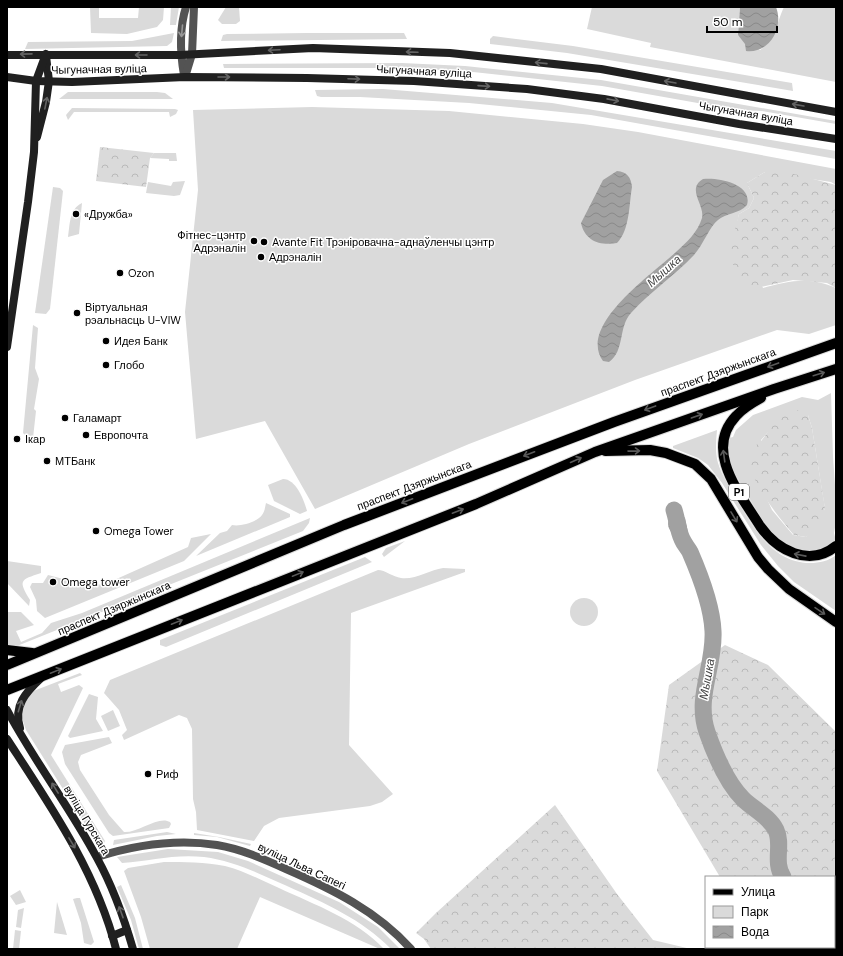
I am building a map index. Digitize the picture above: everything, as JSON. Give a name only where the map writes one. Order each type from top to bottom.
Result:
[{"type":"main road","name":"Чыгуначная вуліца","points":[[7,55],[180,55],[313,48],[450,54],[601,69],[836,112]]},
{"type":"main road","points":[[7,347],[34,152],[36,81],[46,54]]},
{"type":"main road","points":[[34,152],[46,102],[49,81],[46,54]]},
{"type":"main road","name":"Чыгуначная вуліца","points":[[7,77],[36,81],[185,78],[307,78],[414,81],[527,89],[604,99],[739,124],[836,139]]},
{"type":"main road","name":"праспект Дзяржынскага","points":[[7,665],[344,525],[614,422],[836,343]]},
{"type":"main road","name":"Р1","points":[[836,369],[774,389],[744,409],[727,428],[724,437],[723,450],[727,472],[766,535],[780,547],[788,552],[811,557],[822,555],[836,546]]},
{"type":"main road","points":[[7,690],[476,504],[594,452],[774,389]]},
{"type":"main road","points":[[594,452],[650,450],[666,453],[695,464],[711,479],[758,557],[768,569],[789,589],[836,622]]},
{"type":"main road","points":[[7,650],[36,653]]},
{"type":"main road","points":[[25,742],[18,720],[18,709],[27,691],[41,677]]},
{"type":"main road","name":"вуліца Гурскага","points":[[7,710],[25,742],[97,857],[112,887],[133,949]]},
{"type":"main road","points":[[7,739],[84,863],[98,892],[116,949]]},
{"type":"main road","points":[[84,863],[97,857]]},
{"type":"main road","points":[[112,936],[127,930]]},
{"type":"street","points":[[185,78],[180,55],[186,7]]},
{"type":"street","points":[[185,78],[192,54],[194,7]]},
{"type":"street","name":"вуліца Льва Сапегі","points":[[97,857],[135,848],[188,843],[218,846],[256,856],[325,886],[369,912],[398,934],[411,949]]},
{"type":"green space","points":[[90,7],[99,7],[99,18],[138,18],[139,7],[164,7],[163,20],[157,27],[127,34],[91,33]]},
{"type":"green space","points":[[171,7],[179,7],[176,25],[170,25]]},
{"type":"green space","points":[[226,7],[239,7],[240,21],[236,24],[222,24],[218,20]]},
{"type":"green space","points":[[592,7],[740,7],[738,35],[760,50],[773,36],[784,7],[836,7],[836,82],[650,47],[651,43],[587,29]]},
{"type":"green space","points":[[174,33],[172,42],[167,46],[25,49],[28,42],[132,41]]},
{"type":"green space","points":[[404,33],[407,39],[221,41],[223,35],[227,34]]},
{"type":"green space","points":[[493,36],[573,46],[792,83],[793,91],[567,53],[490,44],[490,39]]},
{"type":"green space","points":[[402,63],[465,66],[601,80],[836,121],[836,124],[762,111],[737,110],[602,86],[464,71],[402,68],[224,68],[223,64]]},
{"type":"green space","points":[[383,89],[552,103],[836,151],[836,159],[591,115],[469,103],[360,97],[321,97],[317,96],[315,90]]},
{"type":"green space","points":[[68,92],[157,92],[165,93],[173,99],[59,99]]},
{"type":"green space","points":[[312,107],[449,111],[583,124],[638,132],[836,169],[836,185],[831,182],[765,172],[747,183],[754,198],[749,208],[739,214],[737,224],[763,288],[781,283],[808,281],[826,284],[836,288],[836,325],[809,334],[777,330],[635,380],[469,444],[315,509],[265,421],[196,439],[185,312],[198,190],[193,110]]},
{"type":"green space","points":[[72,108],[178,110],[176,114],[170,117],[169,112],[74,112],[68,120],[66,115]]},
{"type":"green space","points":[[100,147],[154,153],[150,158],[146,187],[96,181]]},
{"type":"green space","points":[[154,153],[176,153],[177,161],[150,158]]},
{"type":"green space","points":[[783,171],[836,185],[836,288],[827,283],[793,280],[747,290],[734,272],[731,244],[739,214],[749,208],[754,198],[747,183],[765,172]]},
{"type":"green space","points":[[185,181],[180,195],[174,196],[146,193],[148,182],[171,186],[173,182]]},
{"type":"green space","points":[[53,187],[60,188],[63,191],[50,309],[46,314],[35,313]]},
{"type":"green space","points":[[82,203],[79,234],[68,237],[72,213]]},
{"type":"green space","points":[[33,325],[38,328],[35,368],[39,379],[34,409],[36,411],[33,438],[26,436],[23,433]]},
{"type":"green space","points":[[831,393],[836,499],[836,522],[834,533],[836,541],[823,550],[804,552],[784,545],[767,528],[732,469],[727,454],[729,438],[733,437],[736,430],[753,415],[802,397],[818,400]],"holes":[[[808,415],[812,428],[825,509],[806,537],[793,535],[772,510],[765,495],[761,440],[769,431]]]},
{"type":"green space","points":[[797,410],[808,415],[812,428],[825,508],[823,518],[819,525],[806,537],[794,535],[780,518],[757,483],[749,460],[751,451],[762,440],[776,416]]},
{"type":"green space","points":[[717,430],[716,455],[718,463],[726,481],[749,521],[765,541],[774,550],[785,557],[797,561],[817,563],[836,555],[836,611],[794,582],[778,566],[761,545],[722,483],[708,465],[698,458],[673,448],[673,446]]},
{"type":"green space","points":[[283,479],[292,482],[296,486],[302,496],[307,511],[300,514],[274,501],[268,485]]},
{"type":"green space","points":[[266,503],[290,514],[290,517],[196,556],[220,533],[227,531],[232,525],[248,523],[260,518],[264,512]]},
{"type":"green space","points":[[310,518],[309,523],[303,531],[17,646],[7,646],[7,612],[21,612],[34,625],[16,631],[21,642],[42,633],[51,623],[82,613]]},
{"type":"green space","points":[[211,534],[184,561],[45,618],[37,611],[36,600],[30,587],[32,583],[43,583],[48,575],[71,581],[103,585],[188,547],[191,538]]},
{"type":"green space","points":[[405,541],[384,557],[382,554],[386,548]]},
{"type":"green space","points":[[365,557],[372,562],[166,647],[160,645],[160,640]]},
{"type":"green space","points":[[7,561],[41,566],[41,573],[25,579],[23,582],[24,588],[30,600],[29,606],[7,583]]},
{"type":"green space","points":[[443,568],[465,569],[465,572],[351,613],[349,745],[393,794],[382,802],[370,806],[279,818],[264,826],[254,841],[197,830],[196,812],[193,799],[192,729],[187,718],[179,715],[124,740],[122,735],[127,730],[119,710],[104,693],[110,680],[378,570],[401,578],[412,578]]},
{"type":"green space","points":[[584,598],[594,602],[598,612],[594,622],[584,626],[574,622],[570,612],[574,602]]},
{"type":"green space","points":[[725,645],[768,665],[836,732],[836,949],[804,948],[835,948],[835,876],[719,876],[657,771],[669,685]]},
{"type":"green space","points":[[80,673],[82,675],[58,684],[61,692],[79,685],[83,688],[51,755],[105,841],[103,845],[95,840],[26,730],[21,715],[21,710],[29,694]]},
{"type":"green space","points":[[89,694],[98,697],[96,719],[103,731],[70,738],[68,736]]},
{"type":"green space","points":[[113,710],[120,726],[108,731],[101,716]]},
{"type":"green space","points":[[109,737],[112,743],[81,755],[78,762],[80,770],[109,815],[124,832],[130,832],[154,822],[165,820],[171,824],[169,828],[113,836],[109,833],[65,764],[62,752],[65,745]]},
{"type":"green space","points":[[555,805],[617,894],[653,940],[691,949],[431,949],[424,939],[416,933]]},
{"type":"green space","points":[[167,832],[176,834],[157,836],[113,845],[114,840]]},
{"type":"green space","points":[[194,833],[219,837],[251,844],[250,846],[217,837],[194,835]]},
{"type":"green space","points":[[168,849],[218,852],[248,861],[339,902],[378,927],[400,949],[391,949],[368,929],[329,905],[247,868],[215,859],[193,856],[122,863],[117,857]]},
{"type":"green space","points":[[164,862],[194,862],[225,866],[246,873],[348,921],[373,938],[384,949],[380,949],[260,897],[237,949],[150,949],[141,917],[124,871],[128,868]]},
{"type":"green space","points":[[121,885],[135,918],[143,949],[139,949],[131,920],[117,887]]},
{"type":"green space","points":[[20,890],[26,902],[16,905],[10,896]]},
{"type":"green space","points":[[80,898],[94,942],[91,945],[84,943],[81,923],[73,899]]},
{"type":"green space","points":[[57,902],[67,935],[54,933]]},
{"type":"green space","points":[[24,908],[21,928],[16,927],[18,910]]},
{"type":"green space","points":[[15,930],[21,931],[19,949],[13,949]]},
{"type":"water","points":[[740,7],[776,7],[778,23],[776,31],[773,38],[762,48],[755,51],[746,51],[745,44],[738,35]]},
{"type":"water","points":[[617,171],[626,174],[632,187],[627,224],[621,238],[617,243],[599,243],[594,241],[586,234],[581,223],[603,180]]},
{"type":"water","points":[[703,179],[717,179],[733,183],[740,187],[745,192],[747,205],[744,208],[718,220],[694,255],[631,313],[624,325],[617,352],[609,362],[603,361],[598,347],[600,332],[609,316],[636,286],[684,245],[698,228],[702,218],[702,213],[697,197],[696,187]]},
{"type":"water","points":[[676,509],[685,518],[691,550],[688,551],[669,528],[668,524],[671,516],[670,512]]},
{"type":"waterway","name":"Мышка","points":[[674,510],[681,536],[690,552],[701,581],[708,602],[712,622],[713,644],[703,706],[707,732],[717,759],[731,785],[743,799],[765,817],[776,830],[779,842],[778,859],[782,876]]},
{"type":"place","name":"«Дружба»","points":[[76,214]]},
{"type":"place","name":"Фітнес-цэнтр Адрэналін","points":[[254,241]]},
{"type":"place","name":"Avante Fit Трэніровачна-аднаўленчы цэнтр","points":[[264,242]]},
{"type":"place","name":"Адрэналін","points":[[261,257]]},
{"type":"place","name":"Ozon","points":[[120,273]]},
{"type":"place","name":"Віртуальная рэальнасць U-VIW","points":[[77,313]]},
{"type":"place","name":"Идея Банк","points":[[106,341]]},
{"type":"place","name":"Глобо","points":[[106,365]]},
{"type":"place","name":"Галамарт","points":[[65,418]]},
{"type":"place","name":"Европочта","points":[[86,435]]},
{"type":"place","name":"Ікар","points":[[17,439]]},
{"type":"place","name":"МТБанк","points":[[47,461]]},
{"type":"place","name":"Omega Tower","points":[[96,531]]},
{"type":"place","name":"Omega tower","points":[[53,582]]},
{"type":"place","name":"Риф","points":[[148,774]]}]
